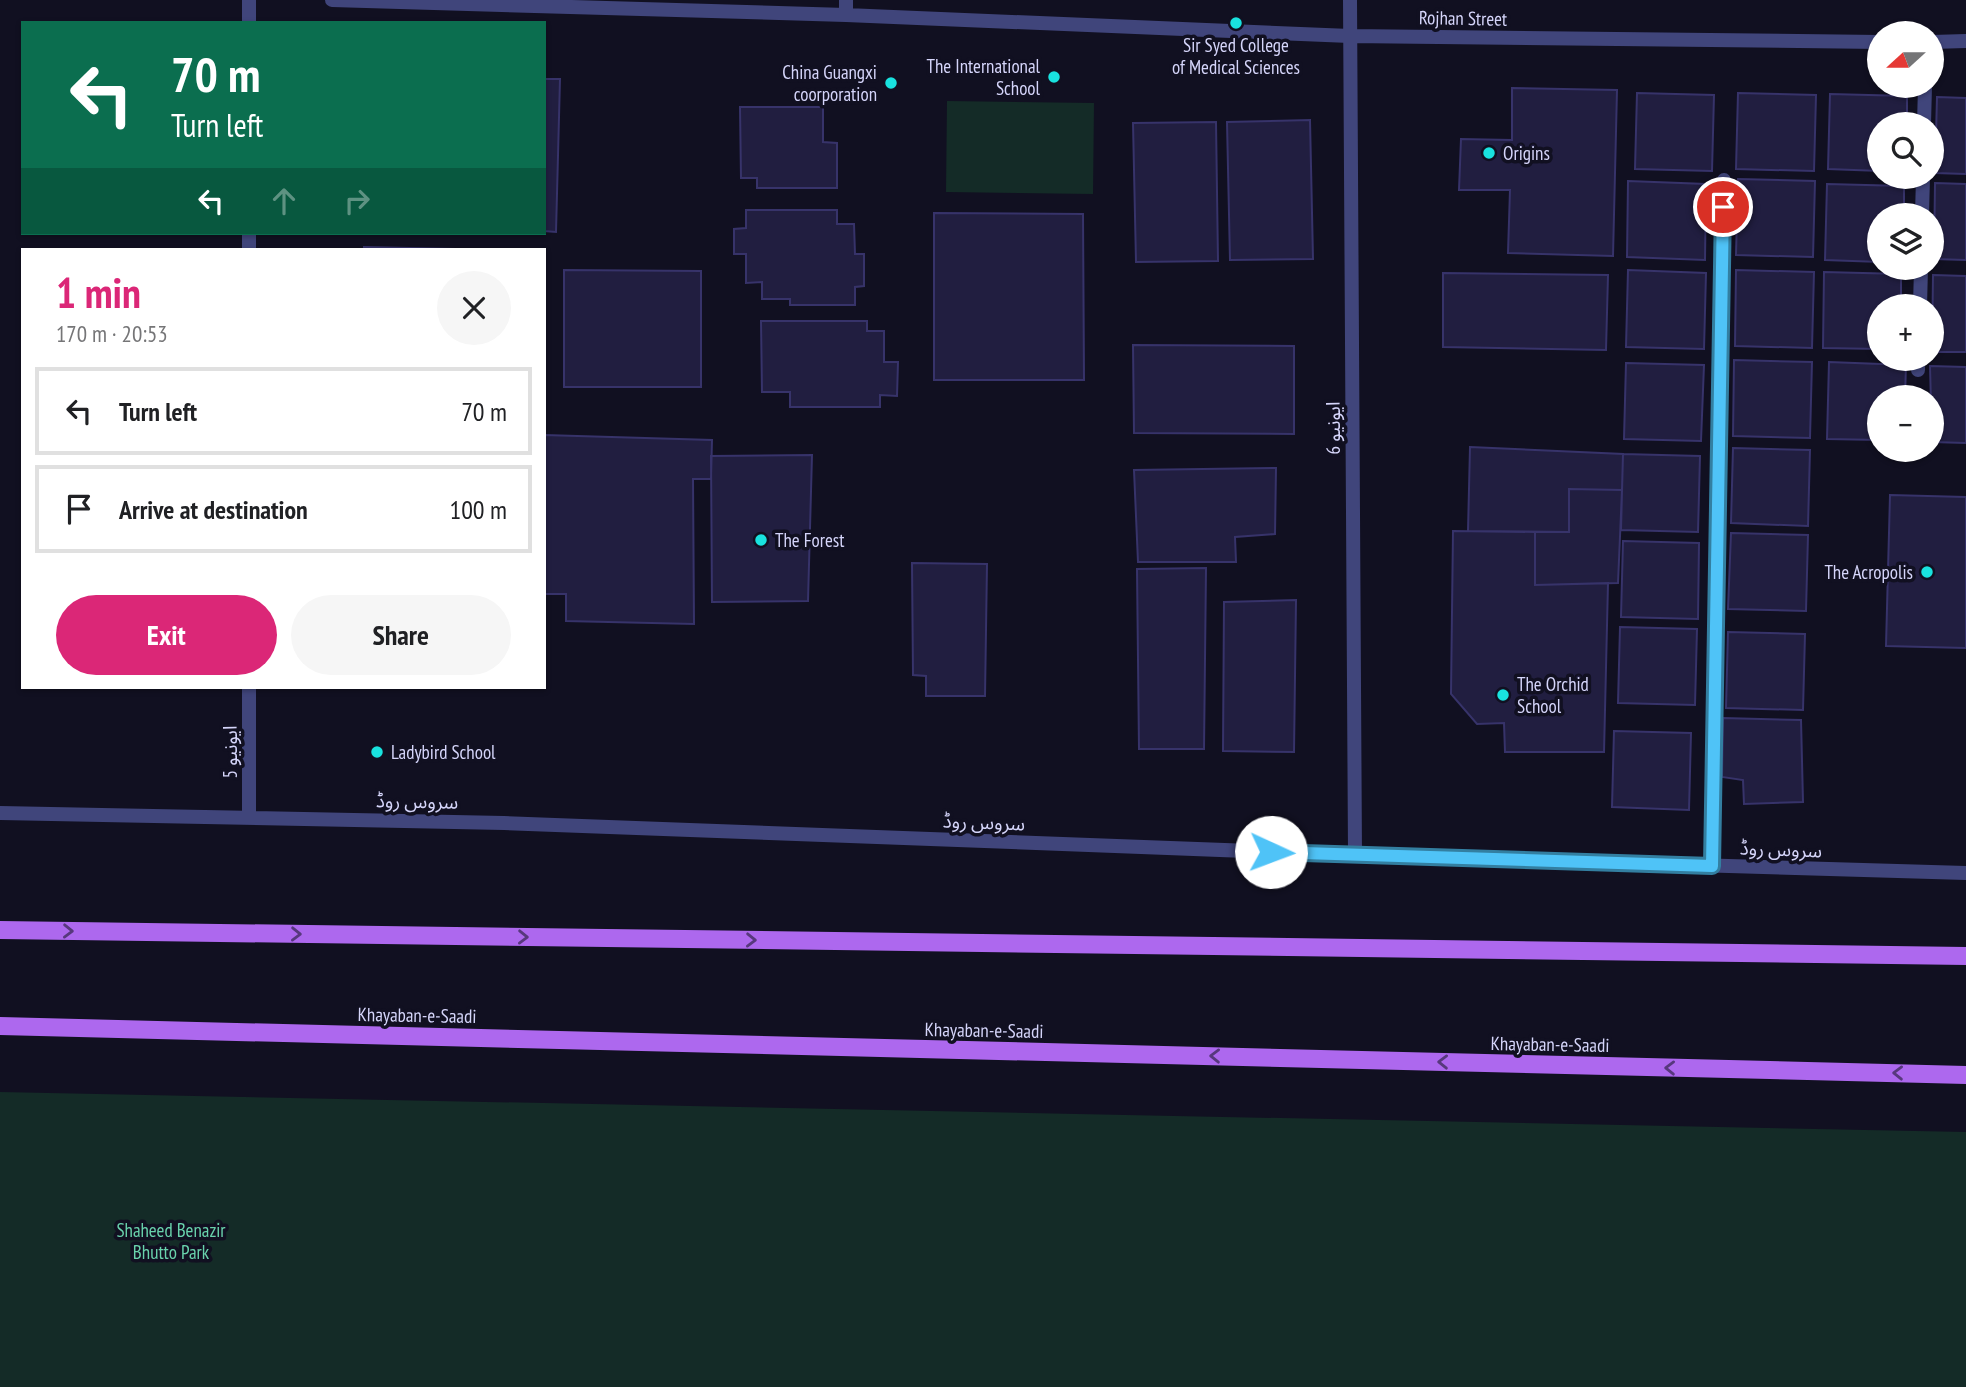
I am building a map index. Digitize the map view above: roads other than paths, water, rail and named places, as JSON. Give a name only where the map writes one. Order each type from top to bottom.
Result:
[{"type":"main road","points":[[0,930],[1966,956]]},
{"type":"main road","name":"Khayaban-e-Saadi","points":[[0,1026],[1966,1075]]},
{"type":"street","points":[[249,0],[249,21]]},
{"type":"street","name":"Rojhan Street","points":[[332,0],[846,7],[1350,36],[1867,42]]},
{"type":"street","name":"ایونیو 6","points":[[1350,0],[1355,855]]},
{"type":"street","points":[[1944,42],[1966,41]]},
{"type":"street","points":[[1712,866],[1724,180]]},
{"type":"street","name":"ایونیو 5","points":[[249,689],[249,817]]},
{"type":"street","name":"سروس روڈ","points":[[0,813],[504,822],[1355,855],[1966,873]]},
{"type":"place","name":"Sir Syed College of Medical Sciences","points":[[1236,23]]},
{"type":"place","name":"The International School","points":[[1054,77]]},
{"type":"place","name":"China Guangxi coorporation","points":[[891,83]]},
{"type":"place","name":"Origins","points":[[1489,153]]},
{"type":"place","name":"The Forest","points":[[761,540]]},
{"type":"place","name":"The Acropolis","points":[[1927,572]]},
{"type":"place","name":"The Orchid School","points":[[1503,695]]},
{"type":"place","name":"Ladybird School","points":[[377,752]]},
{"type":"park label","name":"Shaheed Benazir Bhutto Park","points":[[171,1241]]}]
